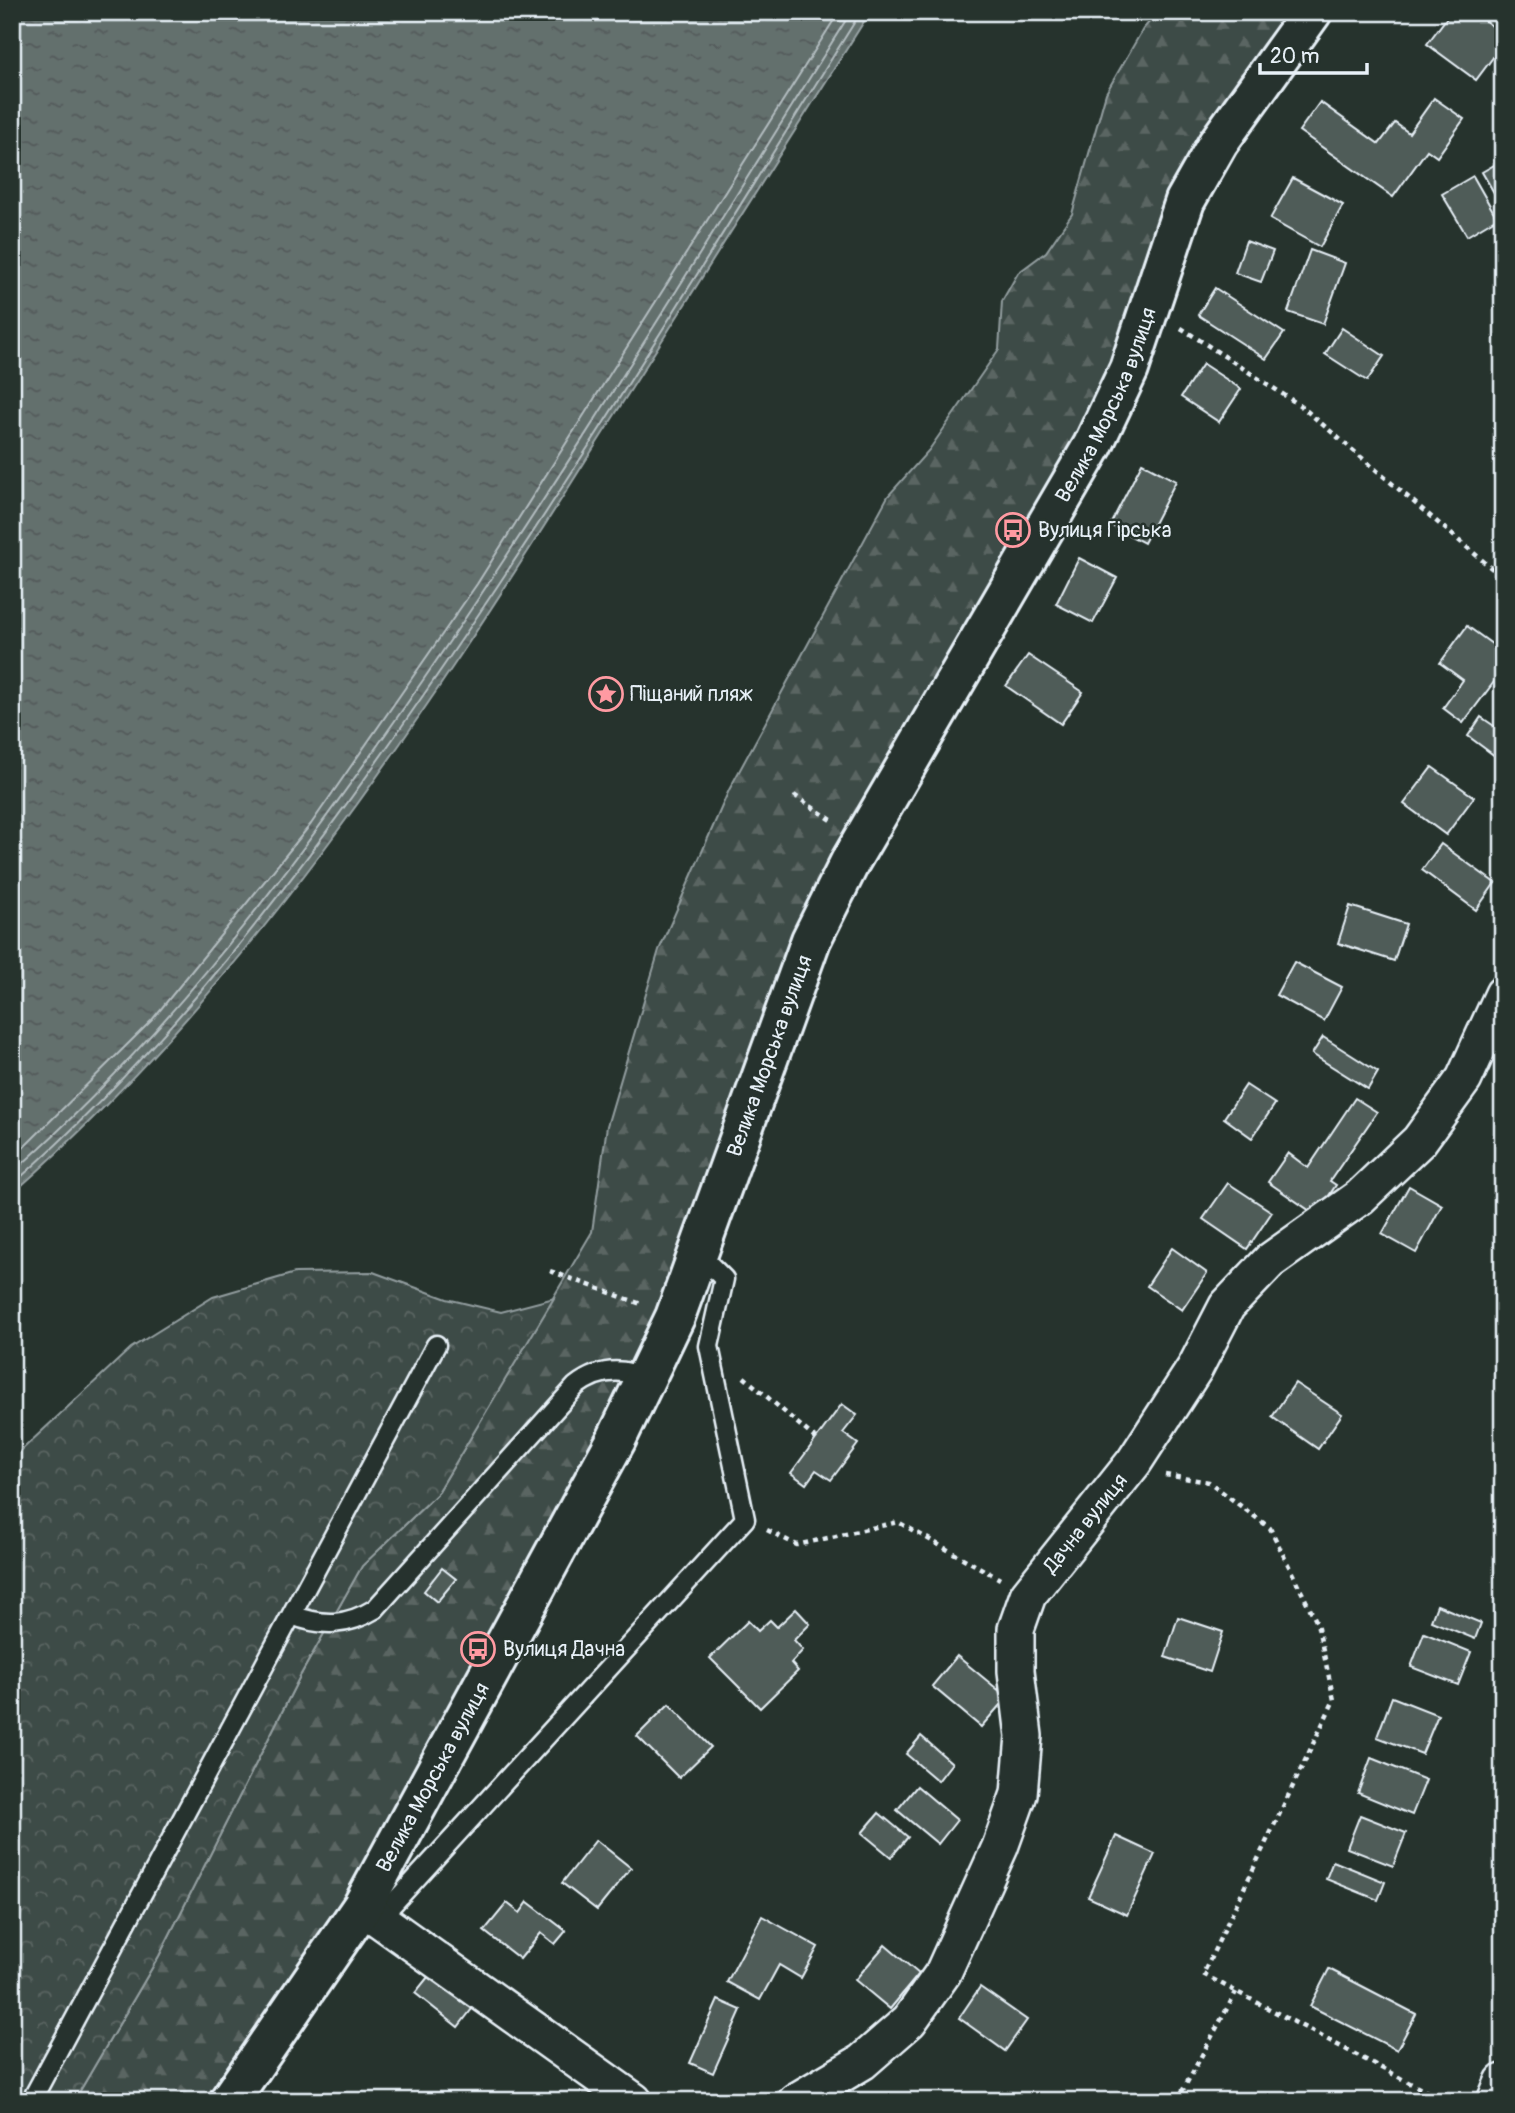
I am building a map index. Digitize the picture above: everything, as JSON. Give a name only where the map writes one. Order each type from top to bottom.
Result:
[{"type":"street","name":"Велика Морська вулиця","points":[[229,2101],[371,1913],[647,1379],[699,1254],[811,940],[850,862],[1093,445],[1129,369],[1185,201],[1217,143],[1312,12]]},
{"type":"street","name":"Дачна вулиця","points":[[796,2101],[862,2062],[909,2021],[943,1973],[1000,1847],[1019,1794],[1024,1735],[1016,1671],[1016,1629],[1028,1595],[1134,1462],[1195,1368],[1227,1306],[1269,1261],[1360,1197],[1419,1142],[1464,1079],[1503,994]]},
{"type":"street","points":[[371,1913],[634,2101]]},
{"type":"street","points":[[1495,2101],[1503,2082]]},
{"type":"lane","points":[[371,1913],[745,1519],[709,1346],[724,1279],[699,1254]]},
{"type":"lane","points":[[31,2101],[436,1345]]},
{"type":"lane","points":[[292,1615],[325,1625],[351,1620],[375,1609],[576,1386],[586,1378],[611,1371],[636,1374],[647,1379]]},
{"type":"path","points":[[1176,324],[1301,407],[1503,578]]},
{"type":"path","points":[[794,795],[844,828]]},
{"type":"path","points":[[550,1271],[633,1301]]},
{"type":"path","points":[[1166,1475],[1209,1482],[1270,1528],[1317,1623],[1334,1700],[1203,1974],[1444,2101]]},
{"type":"path","points":[[797,1545],[898,1522],[1028,1595]]},
{"type":"path","points":[[1177,2101],[1236,1992]]},
{"type":"green space","points":[[1158,12],[1313,12],[1285,52],[850,862],[647,1379],[229,2101],[74,2101],[159,1956],[300,1676],[362,1566],[437,1494],[592,1232],[607,1126],[659,950],[729,790],[888,496],[929,450],[999,349],[1002,301],[1018,273],[1046,252],[1072,214],[1106,93],[1143,29]]},
{"type":"green space","points":[[373,1272],[447,1299],[501,1312],[554,1298],[437,1494],[362,1566],[300,1676],[159,1956],[74,2101],[12,2101],[12,1459],[131,1348],[213,1297],[295,1273]]},
{"type":"water","points":[[12,12],[870,12],[524,558],[394,753],[325,848],[253,940],[177,1029],[97,1114],[12,1194]]},
{"type":"building","points":[[1451,12],[1473,12],[1503,34],[1503,44],[1476,80],[1427,44]]},
{"type":"building","points":[[1434,98],[1464,119],[1437,157],[1427,150],[1393,197],[1299,131],[1320,102],[1379,144],[1395,123],[1409,133]]},
{"type":"building","points":[[1503,160],[1503,202],[1500,203],[1482,172]]},
{"type":"building","points":[[1473,176],[1497,218],[1467,236],[1442,194]]},
{"type":"building","points":[[1293,178],[1343,205],[1320,247],[1270,219]]},
{"type":"building","points":[[1246,241],[1273,251],[1261,282],[1235,273]]},
{"type":"building","points":[[1310,250],[1345,263],[1323,324],[1288,312]]},
{"type":"building","points":[[1215,288],[1284,333],[1266,359],[1198,315]]},
{"type":"building","points":[[1342,328],[1384,356],[1367,381],[1325,354]]},
{"type":"building","points":[[1203,364],[1241,389],[1219,422],[1181,397]]},
{"type":"building","points":[[1142,463],[1176,481],[1144,543],[1110,525]]},
{"type":"building","points":[[1079,558],[1117,578],[1093,623],[1056,604]]},
{"type":"building","points":[[1467,626],[1503,652],[1503,670],[1463,723],[1443,708],[1463,680],[1440,663]]},
{"type":"building","points":[[1028,655],[1083,692],[1061,724],[1006,686]]},
{"type":"building","points":[[1481,717],[1503,732],[1503,762],[1468,736]]},
{"type":"building","points":[[1432,767],[1474,797],[1446,835],[1404,804]]},
{"type":"building","points":[[1441,844],[1495,883],[1476,910],[1422,870]]},
{"type":"building","points":[[1350,906],[1406,924],[1394,961],[1338,943]]},
{"type":"building","points":[[1294,962],[1342,987],[1324,1021],[1276,995]]},
{"type":"building","points":[[1323,1037],[1378,1072],[1368,1089],[1312,1054]]},
{"type":"building","points":[[1246,1085],[1275,1104],[1252,1138],[1224,1118]]},
{"type":"building","points":[[1355,1098],[1377,1112],[1330,1181],[1336,1185],[1316,1215],[1268,1182],[1288,1153],[1308,1168]]},
{"type":"building","points":[[1228,1183],[1272,1212],[1247,1249],[1203,1219]]},
{"type":"building","points":[[1409,1186],[1442,1205],[1416,1253],[1382,1234]]},
{"type":"building","points":[[1172,1248],[1207,1273],[1182,1310],[1147,1286]]},
{"type":"building","points":[[1295,1383],[1342,1414],[1318,1449],[1272,1417]]},
{"type":"building","points":[[842,1404],[857,1415],[843,1433],[858,1444],[831,1480],[816,1470],[806,1484],[791,1473]]},
{"type":"building","points":[[442,1568],[456,1579],[437,1602],[424,1591]]},
{"type":"building","points":[[1437,1605],[1481,1623],[1475,1639],[1431,1621]]},
{"type":"building","points":[[796,1609],[810,1624],[794,1640],[803,1650],[791,1663],[798,1671],[760,1708],[710,1658],[748,1621],[758,1631],[770,1620],[777,1627]]},
{"type":"building","points":[[1178,1617],[1223,1632],[1210,1672],[1165,1657]]},
{"type":"building","points":[[1424,1633],[1471,1652],[1458,1685],[1411,1667]]},
{"type":"building","points":[[957,1656],[1007,1697],[981,1727],[932,1686]]},
{"type":"building","points":[[1392,1697],[1438,1715],[1422,1754],[1377,1737]]},
{"type":"building","points":[[669,1704],[711,1747],[679,1778],[637,1736]]},
{"type":"building","points":[[921,1736],[952,1763],[938,1781],[906,1754]]},
{"type":"building","points":[[1371,1758],[1426,1780],[1412,1815],[1358,1793]]},
{"type":"building","points":[[917,1786],[957,1820],[938,1844],[897,1810]]},
{"type":"building","points":[[879,1813],[908,1837],[891,1857],[862,1833]]},
{"type":"building","points":[[1360,1815],[1406,1833],[1393,1866],[1347,1848]]},
{"type":"building","points":[[1116,1836],[1155,1854],[1127,1915],[1088,1897]]},
{"type":"building","points":[[596,1840],[631,1868],[597,1910],[562,1883]]},
{"type":"building","points":[[1333,1861],[1385,1882],[1378,1900],[1326,1879]]},
{"type":"building","points":[[528,1902],[566,1931],[555,1944],[541,1933],[520,1959],[484,1931],[507,1903],[520,1913]]},
{"type":"building","points":[[762,1916],[818,1947],[801,1978],[779,1965],[760,2000],[727,1982]]},
{"type":"building","points":[[885,1945],[919,1974],[890,2009],[855,1980]]},
{"type":"building","points":[[1329,1969],[1416,2014],[1397,2050],[1310,2006]]},
{"type":"building","points":[[432,1972],[475,2005],[458,2027],[415,1993]]},
{"type":"building","points":[[980,1987],[1027,2020],[1005,2051],[959,2018]]},
{"type":"building","points":[[718,2000],[741,2010],[713,2073],[690,2063]]},
{"type":"place","name":"Вулиця Гірська","points":[[1013,530]]},
{"type":"place","name":"Піщаний пляж","points":[[606,694]]},
{"type":"place","name":"Вулиця Дачна","points":[[478,1649]]}]
